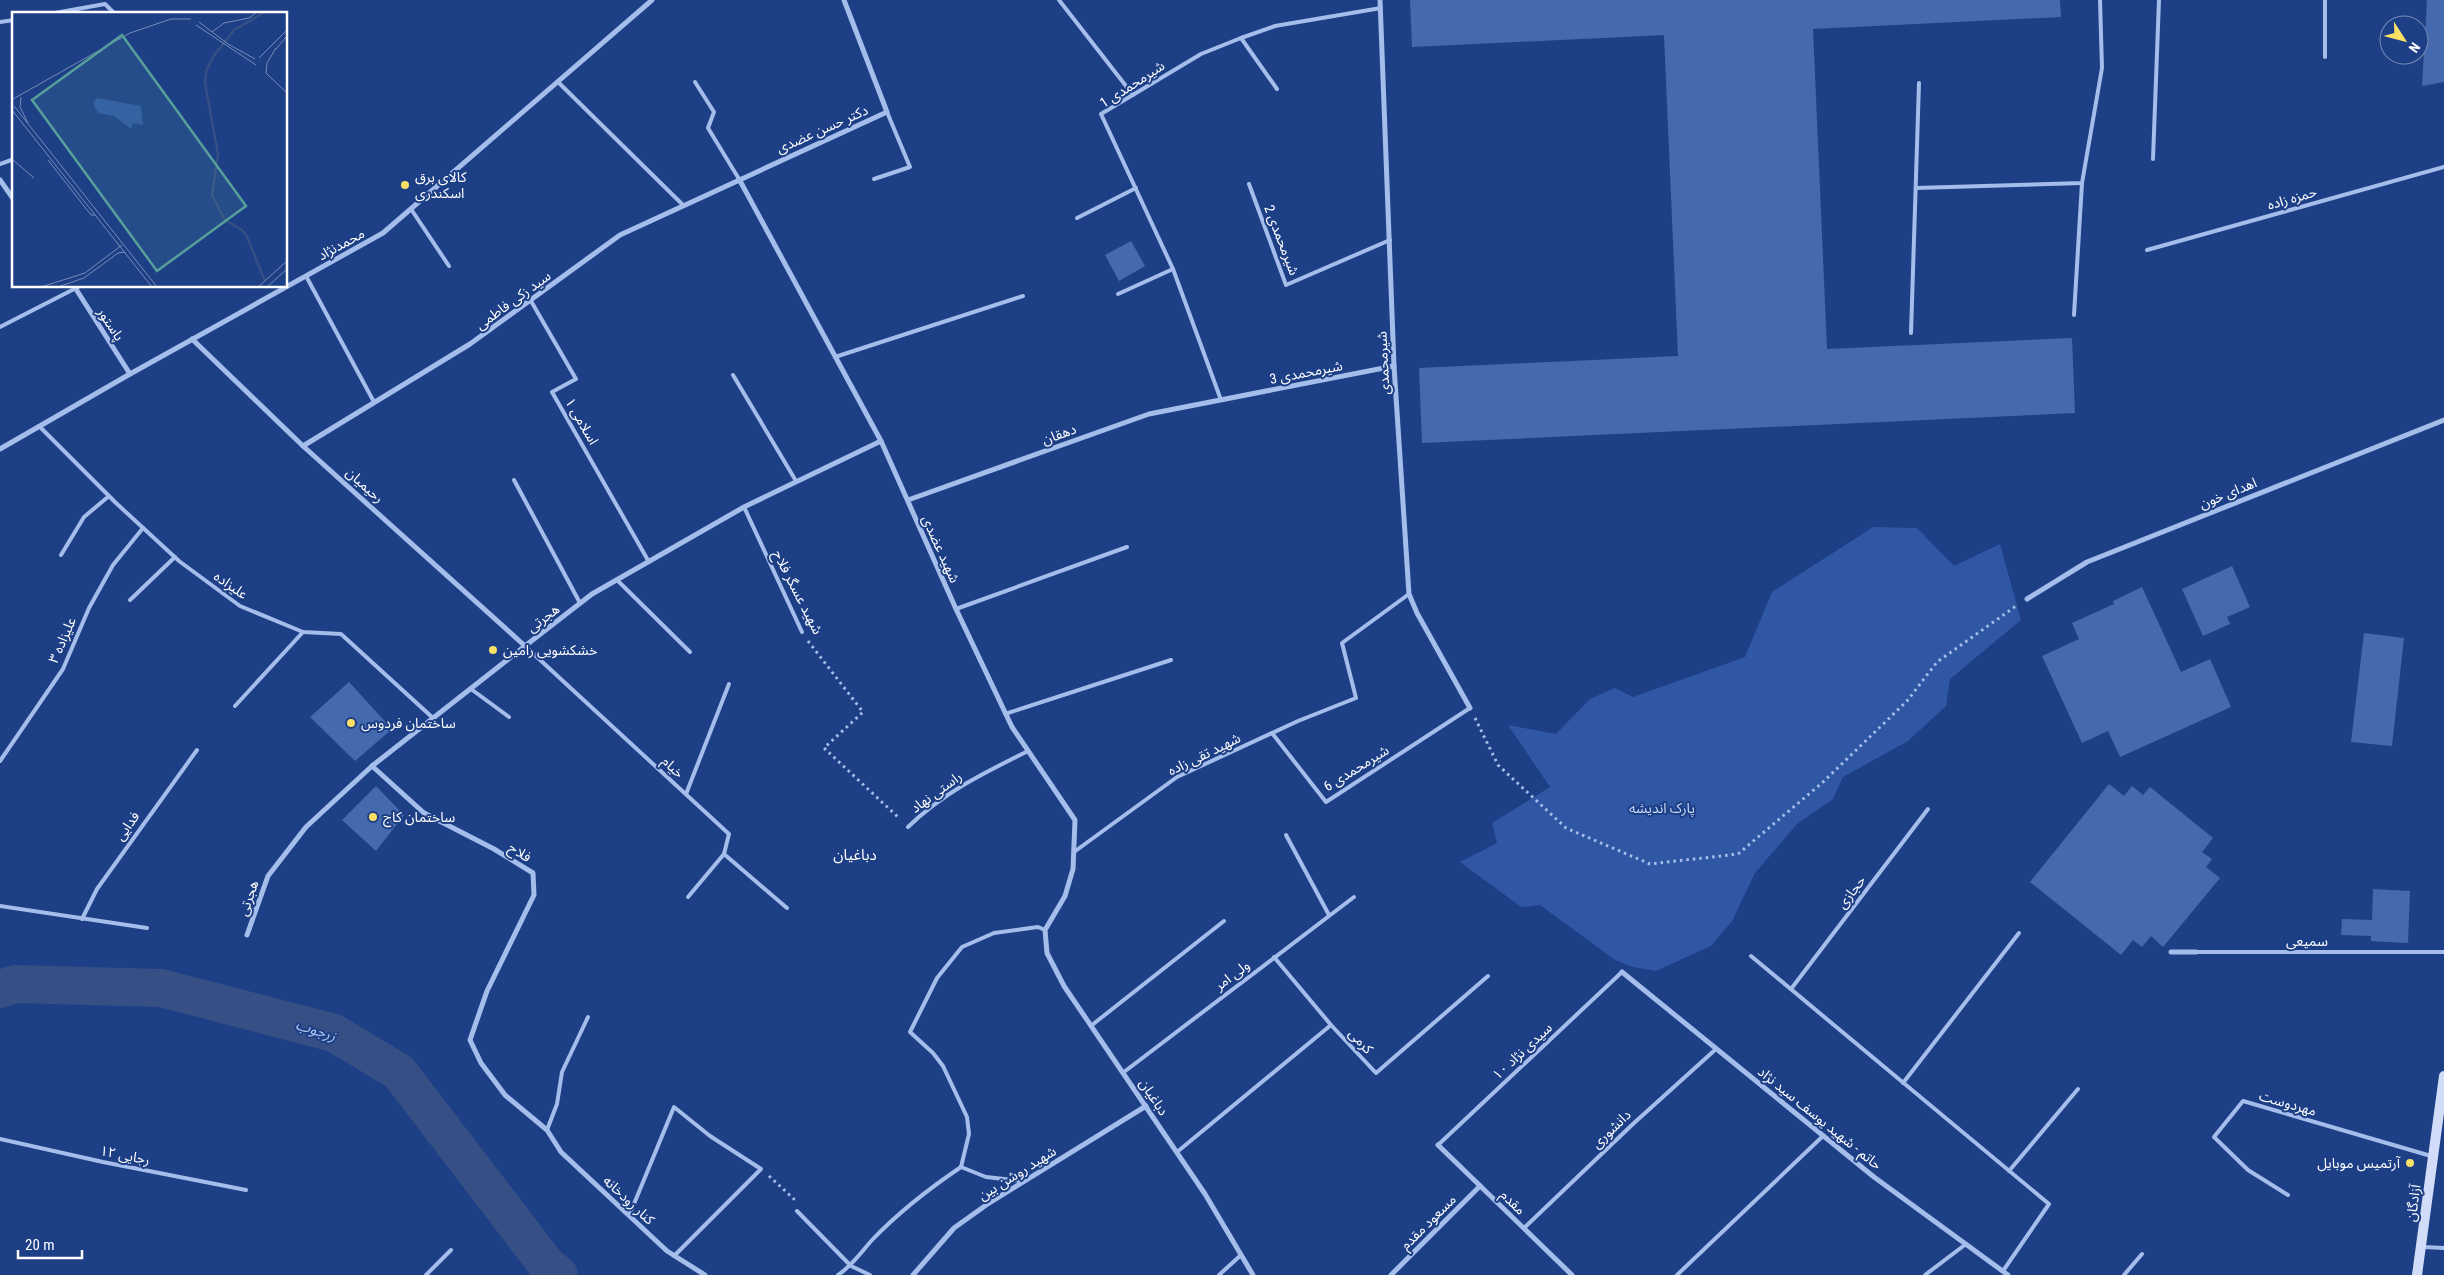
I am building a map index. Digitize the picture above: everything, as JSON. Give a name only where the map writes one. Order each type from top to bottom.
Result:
[{"type":"main road","name":"آزادگان","points":[[2417,1275],[2444,1076]]},
{"type":"street","name":"محمدنژاد","points":[[288,286],[383,233],[652,0]]},
{"type":"street","name":"دکتر حسن عضدی","points":[[739,179],[887,112],[844,0]]},
{"type":"street","name":"شیرمحمدی","points":[[1380,0],[1394,366],[1409,594],[1417,613],[1470,708]]},
{"type":"street","name":"سید زکی فاطمی","points":[[303,446],[470,344],[620,236],[739,179]]},
{"type":"street","name":"شهید عضدی","points":[[739,179],[881,441],[1005,714],[1075,820],[1074,869],[1065,896],[1045,930]]},
{"type":"street","points":[[0,180],[12,197]]},
{"type":"street","name":"پاستور","points":[[77,288],[130,374]]},
{"type":"street","name":"محمدنژاد","points":[[0,449],[284,288]]},
{"type":"street","name":"رحیمیان","points":[[192,339],[303,446],[525,646]]},
{"type":"street","name":"شیرمحمدی 3","points":[[1221,400],[1394,366]]},
{"type":"street","name":"دهقان","points":[[908,500],[1149,414],[1221,400]]},
{"type":"street","name":"اهدای خون","points":[[2027,599],[2086,562],[2444,420]]},
{"type":"street","name":"هجرتی","points":[[247,935],[268,876],[306,827],[372,766],[580,603],[744,507],[881,441]]},
{"type":"street","name":"فلاح","points":[[372,766],[424,813],[533,873],[534,895],[488,991],[470,1040]]},
{"type":"street","name":"دباغیان","points":[[1045,930],[1047,953],[1064,986],[1177,1152],[1253,1275]]},
{"type":"street","name":"سمیعی","points":[[2171,952],[2196,952]]},
{"type":"street","name":"حاتم - شهید یوسف سید نژاد","points":[[1622,972],[1874,1177],[2006,1273]]},
{"type":"street","name":"کنار رودخانه","points":[[470,1040],[481,1063],[505,1095],[547,1130],[562,1152],[629,1216],[674,1256],[705,1275]]},
{"type":"street","name":"شهید روشن بین","points":[[913,1275],[954,1228],[990,1203],[1027,1182],[1146,1106]]},
{"type":"street","name":"مقدم","points":[[1438,1145],[1570,1274]]},
{"type":"street","name":"مسعود مقدم","points":[[1391,1275],[1480,1186]]},
{"type":"lane","points":[[1059,0],[1133,95]]},
{"type":"lane","points":[[2074,315],[2082,183],[2102,68],[2100,0]]},
{"type":"lane","points":[[2153,159],[2159,0]]},
{"type":"lane","points":[[2325,0],[2325,57]]},
{"type":"lane","points":[[60,12],[105,4],[113,12]]},
{"type":"lane","name":"شیرمحمدی 1","points":[[1221,400],[1173,269],[1101,114],[1201,54],[1241,38],[1275,26],[1381,8]]},
{"type":"lane","points":[[1241,38],[1277,89]]},
{"type":"lane","points":[[558,82],[683,205]]},
{"type":"lane","points":[[694,82],[714,112],[708,128],[739,179]]},
{"type":"lane","points":[[1911,333],[1919,83]]},
{"type":"lane","points":[[874,179],[910,167],[887,112]]},
{"type":"lane","points":[[0,164],[12,160]]},
{"type":"lane","name":"حمزه زاده","points":[[2147,250],[2444,167]]},
{"type":"lane","points":[[1916,188],[2082,183]]},
{"type":"lane","name":"شیرمحمدی 2","points":[[1249,184],[1286,285],[1390,240]]},
{"type":"lane","points":[[1077,218],[1136,188]]},
{"type":"lane","points":[[411,209],[449,266]]},
{"type":"lane","points":[[1118,294],[1173,269]]},
{"type":"lane","points":[[306,276],[374,402]]},
{"type":"lane","points":[[0,326],[74,288]]},
{"type":"lane","points":[[835,357],[1023,296]]},
{"type":"lane","name":"اسلامی ۱","points":[[531,301],[576,379],[552,392],[649,562]]},
{"type":"lane","points":[[733,375],[796,481]]},
{"type":"lane","name":"علیزاده","points":[[39,426],[108,496],[175,557],[240,606],[303,632],[341,634],[433,718]]},
{"type":"lane","points":[[514,480],[580,603]]},
{"type":"lane","points":[[62,555],[80,522],[108,496]]},
{"type":"lane","name":"شهید عسگر فلاح","points":[[744,507],[802,632]]},
{"type":"lane","name":"علیزاده ۳","points":[[0,761],[63,669],[89,608],[113,565],[143,528]]},
{"type":"lane","points":[[956,608],[1127,547]]},
{"type":"lane","points":[[130,600],[175,557]]},
{"type":"lane","points":[[618,580],[690,652]]},
{"type":"lane","name":"شهید تقی زاده","points":[[1074,852],[1177,777],[1356,698],[1342,644],[1409,594]]},
{"type":"lane","points":[[235,706],[303,632]]},
{"type":"lane","name":"خیام","points":[[525,646],[729,834],[724,854]]},
{"type":"lane","points":[[1005,714],[1171,660]]},
{"type":"lane","points":[[686,794],[729,684]]},
{"type":"lane","points":[[471,689],[509,717]]},
{"type":"lane","name":"شیرمحمدی 6","points":[[1272,734],[1326,802],[1470,708]]},
{"type":"lane","name":"فدایی","points":[[82,919],[97,889],[197,750]]},
{"type":"lane","name":"راستی نهاد","points":[[908,827],[955,788],[1028,751]]},
{"type":"lane","name":"حجازی","points":[[1791,989],[1928,809]]},
{"type":"lane","points":[[1286,835],[1329,915]]},
{"type":"lane","points":[[688,897],[724,854],[787,908]]},
{"type":"lane","name":"ولی امر","points":[[1124,1072],[1354,897]]},
{"type":"lane","points":[[0,906],[147,928]]},
{"type":"lane","points":[[1092,1025],[1224,921]]},
{"type":"lane","points":[[838,1275],[851,1266],[872,1240],[893,1220],[920,1199],[930,1188],[960,1167],[969,1134],[967,1117],[943,1066],[933,1053],[910,1032],[937,978],[962,947],[994,933],[1038,927],[1045,930]]},
{"type":"lane","points":[[1903,1083],[2019,933]]},
{"type":"lane","name":"سمیعی","points":[[2196,952],[2444,952]]},
{"type":"lane","points":[[1751,956],[2049,1204],[2006,1273]]},
{"type":"lane","name":"کرمی","points":[[1274,957],[1331,1025],[1376,1073],[1488,976]]},
{"type":"lane","name":"سیدی نژاد ۱۰","points":[[1438,1145],[1622,972]]},
{"type":"lane","points":[[547,1130],[557,1104],[562,1072],[588,1017]]},
{"type":"lane","points":[[1177,1152],[1331,1025]]},
{"type":"lane","name":"دانشوری","points":[[1524,1228],[1634,1123],[1716,1049]]},
{"type":"lane","points":[[2010,1171],[2078,1089]]},
{"type":"lane","name":"مهردوست","points":[[2288,1195],[2248,1170],[2214,1137],[2243,1101],[2433,1157]]},
{"type":"lane","points":[[629,1216],[674,1107],[710,1136],[761,1170],[674,1256]]},
{"type":"lane","points":[[1677,1275],[1823,1136]]},
{"type":"lane","name":"رجایی ۱۲","points":[[0,1139],[103,1162],[246,1190]]},
{"type":"lane","points":[[960,1167],[986,1177],[1027,1182]]},
{"type":"lane","points":[[797,1212],[851,1266],[870,1275]]},
{"type":"lane","points":[[1925,1275],[1966,1244]]},
{"type":"lane","points":[[2421,1246],[2444,1248]]},
{"type":"lane","points":[[426,1275],[451,1250]]},
{"type":"lane","points":[[2124,1275],[2142,1254]]},
{"type":"lane","points":[[1218,1275],[1241,1255]]},
{"type":"path","points":[[1470,708],[1498,765],[1566,828],[1650,864],[1738,854],[1822,783],[1908,701],[1937,662],[2027,599]]},
{"type":"path","name":"شهید عسگر فلاح","points":[[802,632],[863,712],[824,748]]},
{"type":"path","name":"راستی نهاد","points":[[824,748],[908,827]]},
{"type":"path","points":[[761,1170],[795,1198],[797,1212]]},
{"type":"green space","name":"پارک اندیشه","points":[[1873,527],[1917,528],[1954,566],[2000,544],[2021,620],[1950,679],[1946,706],[1908,741],[1843,777],[1833,799],[1797,824],[1755,873],[1732,921],[1711,946],[1656,971],[1633,967],[1615,960],[1540,905],[1521,907],[1460,862],[1497,843],[1492,823],[1550,787],[1508,725],[1556,734],[1590,699],[1615,688],[1633,697],[1745,657],[1772,592]]},
{"type":"building","points":[[1410,0],[2060,0],[2061,17],[1813,29],[1827,349],[2072,338],[2075,413],[1422,443],[1419,368],[1678,356],[1664,35],[1412,47]]},
{"type":"building","points":[[2427,0],[2444,0],[2444,82],[2422,86],[2423,65],[2429,65],[2429,15],[2426,15]]},
{"type":"building","points":[[1131,241],[1145,266],[1119,281],[1105,255]]},
{"type":"building","points":[[2232,566],[2250,607],[2227,617],[2230,624],[2203,636],[2182,589]]},
{"type":"building","points":[[2142,587],[2181,672],[2210,659],[2231,707],[2120,757],[2108,731],[2082,743],[2042,656],[2079,639],[2072,623],[2114,604],[2113,601]]},
{"type":"building","points":[[2364,633],[2404,638],[2392,746],[2351,742]]},
{"type":"building","name":"ساختمان فردوس","points":[[349,682],[392,729],[355,761],[310,717]]},
{"type":"building","points":[[2109,784],[2124,796],[2132,786],[2143,795],[2150,787],[2213,838],[2202,852],[2212,859],[2206,867],[2220,878],[2163,947],[2151,936],[2142,947],[2133,940],[2121,955],[2030,882]]},
{"type":"building","name":"ساختمان کاج","points":[[376,786],[404,815],[376,851],[342,820]]},
{"type":"building","points":[[2373,889],[2410,891],[2408,943],[2371,941],[2371,936],[2341,935],[2342,919],[2372,920]]},
{"type":"waterway","name":"زرجوب","points":[[0,989],[15,984],[161,988],[334,1033],[399,1072],[546,1264],[559,1275]]},
{"type":"place","name":"کالای برق اسکندری","points":[[405,185]]},
{"type":"place","name":"خشکشویی رامین","points":[[493,650]]},
{"type":"place","name":"ساختمان فردوس","points":[[351,723]]},
{"type":"place","name":"ساختمان کاج","points":[[373,817]]},
{"type":"place","name":"آرتمیس موبایل","points":[[2410,1163]]},
{"type":"district","name":"دباغیان","points":[[855,855]]}]
